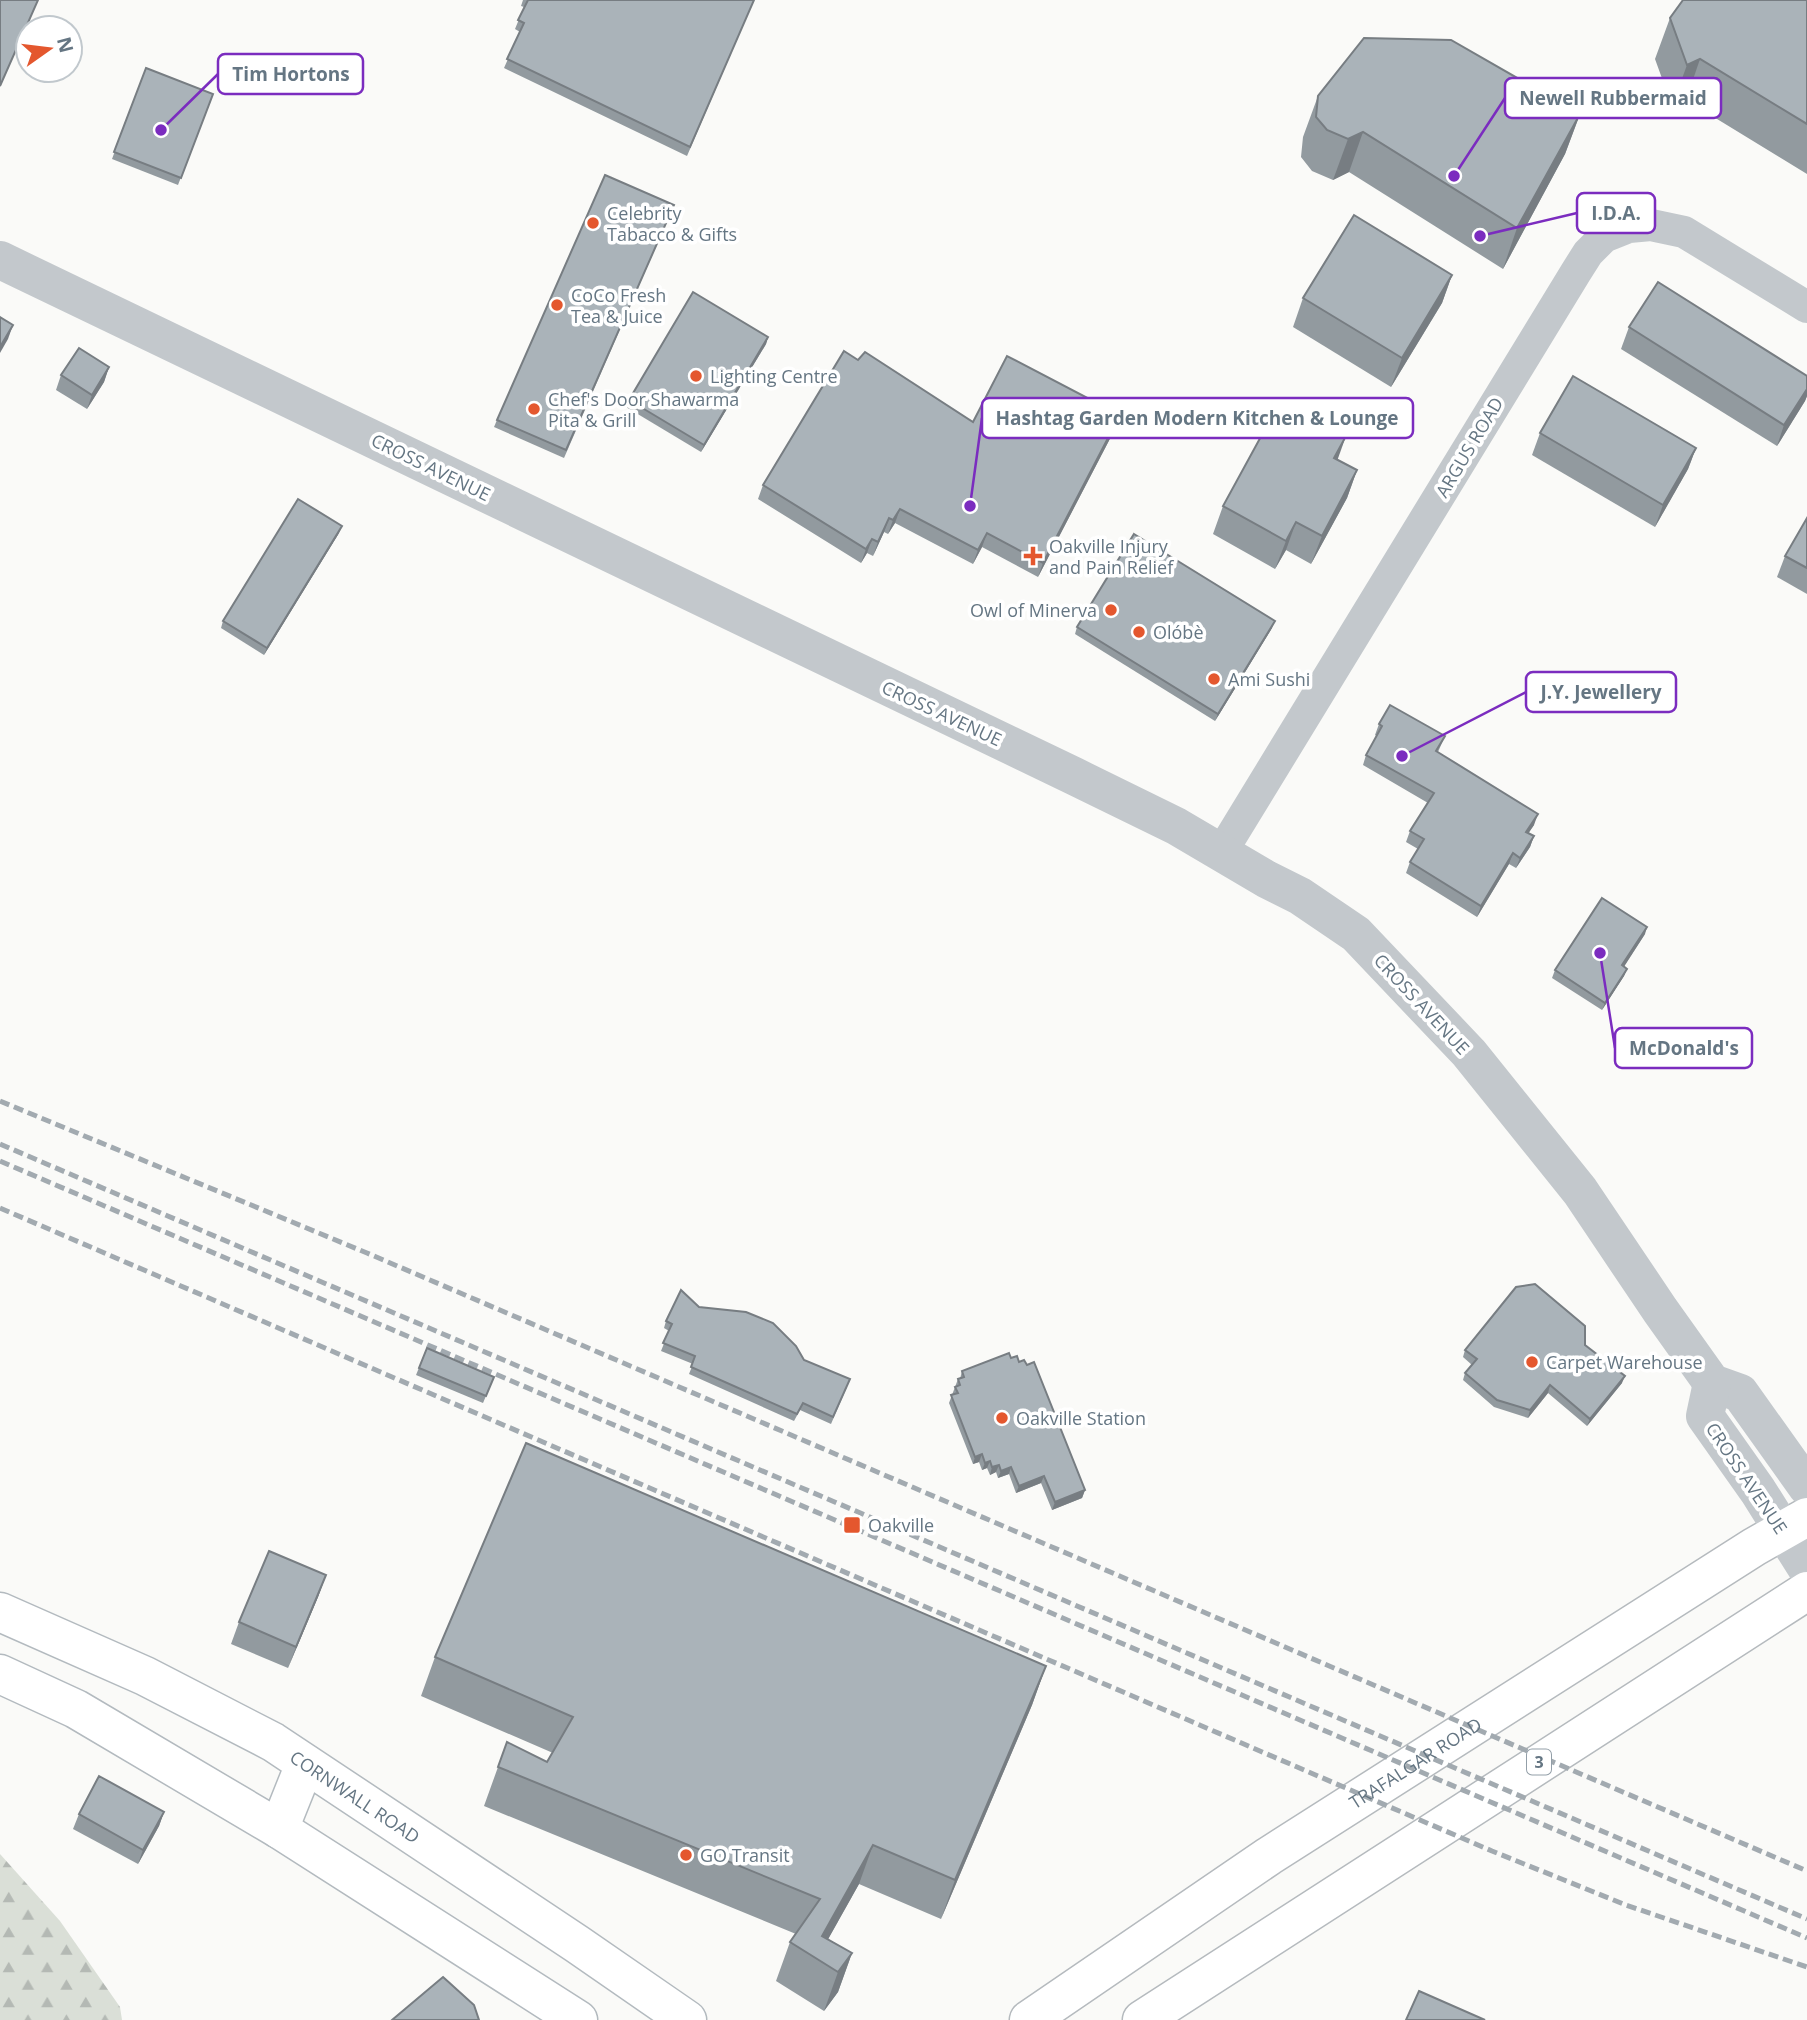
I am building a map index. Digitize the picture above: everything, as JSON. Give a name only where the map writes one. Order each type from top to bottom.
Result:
[{"type":"main road","name":"TRAFALGAR ROAD","points":[[1029,2020],[1269,1856],[1795,1524]]},
{"type":"main road","name":"3","points":[[1142,2020],[1807,1591]]},
{"type":"main road","name":"CORNWALL ROAD","points":[[0,1612],[145,1676],[273,1742],[687,2020]]},
{"type":"main road","points":[[0,1674],[76,1709],[279,1829],[578,2020]]},
{"type":"main road","points":[[279,1829],[304,1763]]},
{"type":"street","name":"ARGUS ROAD","points":[[1221,853],[1576,272],[1588,253],[1604,237],[1629,227],[1651,225],[1684,232],[1807,307]]},
{"type":"street","name":"CROSS AVENUE","points":[[0,260],[1177,826],[1300,896],[1356,933],[1469,1053],[1580,1191],[1712,1383],[1740,1393],[1807,1487]]},
{"type":"street","name":"CROSS AVENUE","points":[[1712,1383],[1704,1416],[1758,1491],[1795,1524],[1807,1569]]},
{"type":"green space","points":[[0,1854],[60,1921],[120,2007],[122,2020],[0,2020]]},
{"type":"building","points":[[0,0],[38,0],[32,14],[14,14],[14,54],[0,86]]},
{"type":"building","points":[[528,0],[754,0],[690,147],[507,59],[524,23],[518,20]]},
{"type":"building","points":[[1683,0],[1807,0],[1807,124],[1700,59],[1687,65],[1670,18]]},
{"type":"building","points":[[1364,38],[1451,40],[1580,114],[1517,228],[1363,132],[1348,139],[1327,130],[1316,117],[1318,96]]},
{"type":"building","points":[[146,68],[213,94],[181,178],[114,152]]},
{"type":"building","points":[[605,175],[674,205],[566,450],[497,420]]},
{"type":"building","points":[[1354,215],[1452,275],[1402,358],[1303,298]]},
{"type":"building","points":[[1658,282],[1807,376],[1807,389],[1784,425],[1629,327]]},
{"type":"building","name":"Lighting Centre","points":[[693,292],[768,337],[704,445],[629,400]]},
{"type":"building","points":[[0,317],[13,325],[0,347]]},
{"type":"building","points":[[79,348],[109,367],[92,395],[61,375]]},
{"type":"building","points":[[844,351],[858,360],[865,352],[973,422],[1007,356],[1120,415],[1043,563],[987,533],[978,550],[900,509],[893,520],[889,518],[878,542],[872,539],[866,549],[763,485]]},
{"type":"building","points":[[1573,376],[1696,448],[1663,505],[1540,433]]},
{"type":"building","points":[[1281,400],[1346,436],[1334,458],[1357,470],[1322,536],[1296,522],[1286,541],[1223,506]]},
{"type":"building","points":[[298,499],[342,526],[267,648],[223,621]]},
{"type":"building","points":[[1807,518],[1807,568],[1785,556]]},
{"type":"building","points":[[1134,534],[1275,621],[1218,714],[1077,627]]},
{"type":"building","points":[[1390,705],[1445,736],[1436,751],[1538,814],[1526,832],[1534,836],[1520,858],[1513,853],[1481,906],[1410,862],[1424,839],[1410,831],[1434,793],[1366,755]]},
{"type":"building","points":[[1602,898],[1647,927],[1622,965],[1627,969],[1605,1003],[1555,970]]},
{"type":"building","name":"Carpet Warehouse","points":[[1535,1284],[1585,1326],[1585,1345],[1625,1376],[1590,1419],[1550,1385],[1530,1410],[1497,1400],[1465,1373],[1477,1359],[1465,1350],[1516,1287]]},
{"type":"building","points":[[681,1290],[699,1307],[746,1312],[773,1323],[796,1346],[804,1360],[850,1379],[833,1417],[803,1403],[797,1414],[691,1367],[695,1356],[663,1343],[672,1324],[666,1321]]},
{"type":"building","points":[[427,1348],[494,1377],[486,1396],[419,1368]]},
{"type":"building","name":"Oakville Station","points":[[1009,1353],[1011,1358],[1017,1356],[1019,1362],[1024,1360],[1027,1365],[1034,1362],[1085,1490],[1055,1502],[1044,1476],[1019,1486],[1011,1467],[1001,1471],[999,1465],[992,1467],[990,1461],[985,1463],[982,1454],[975,1457],[951,1395],[958,1393],[955,1387],[960,1385],[958,1379],[964,1377],[962,1371]]},
{"type":"building","points":[[526,1443],[1046,1666],[955,1880],[873,1845],[822,1936],[852,1953],[838,1972],[790,1942],[820,1899],[498,1767],[507,1742],[547,1762],[573,1717],[435,1657]]},
{"type":"building","points":[[269,1551],[326,1575],[296,1647],[239,1622]]},
{"type":"building","points":[[99,1776],[164,1812],[143,1850],[79,1814]]},
{"type":"building","points":[[443,1977],[474,2005],[479,2020],[392,2020]]},
{"type":"building","points":[[1419,1991],[1485,2020],[1406,2020]]},
{"type":"railway","points":[[0,1101],[367,1253],[1807,1871]]},
{"type":"railway","points":[[0,1144],[1807,1919]]},
{"type":"railway","points":[[0,1161],[1807,1938]]},
{"type":"railway","points":[[0,1208],[1492,1851],[1626,1905],[1807,1967]]},
{"type":"place","name":"Tim Hortons","points":[[161,130]]},
{"type":"place","name":"Newell Rubbermaid","points":[[1454,176]]},
{"type":"place","name":"Celebrity Tabacco & Gifts","points":[[593,223]]},
{"type":"place","name":"I.D.A.","points":[[1480,236]]},
{"type":"place","name":"CoCo Fresh Tea & Juice","points":[[557,305]]},
{"type":"place","name":"Lighting Centre","points":[[696,376]]},
{"type":"place","name":"Chef's Door Shawarma Pita & Grill","points":[[534,409]]},
{"type":"place","name":"Hashtag Garden Modern Kitchen & Lounge","points":[[970,506]]},
{"type":"place","name":"Oakville Injury and Pain Relief","points":[[1033,556]]},
{"type":"place","name":"Owl of Minerva","points":[[1111,610]]},
{"type":"place","name":"Olóbè","points":[[1139,632]]},
{"type":"place","name":"Ami Sushi","points":[[1214,679]]},
{"type":"place","name":"J.Y. Jewellery","points":[[1402,756]]},
{"type":"place","name":"McDonald's","points":[[1600,953]]},
{"type":"place","name":"Carpet Warehouse","points":[[1532,1362]]},
{"type":"place","name":"Oakville Station","points":[[1002,1418]]},
{"type":"place","name":"Oakville","points":[[852,1525]]},
{"type":"place","name":"GO Transit","points":[[686,1855]]}]
